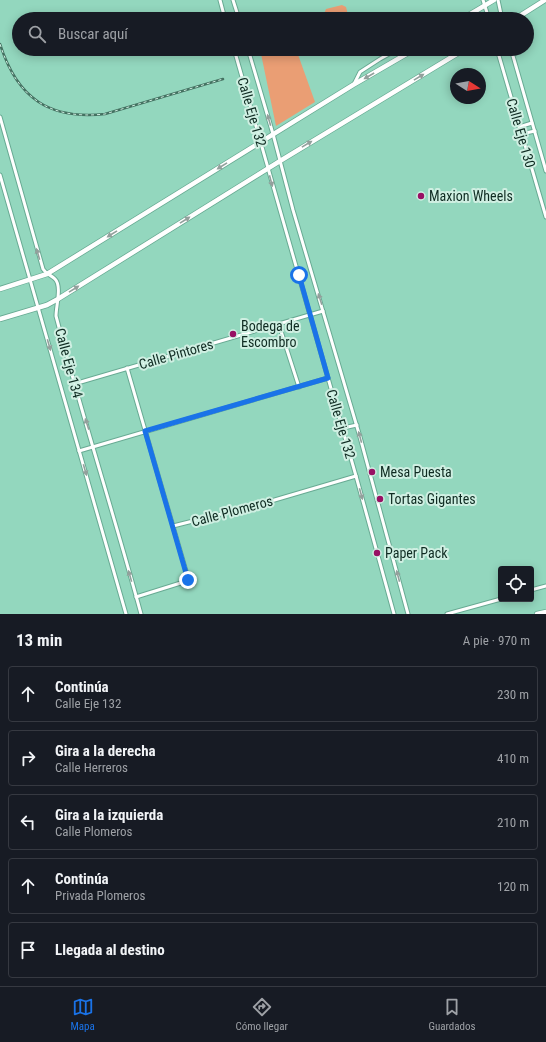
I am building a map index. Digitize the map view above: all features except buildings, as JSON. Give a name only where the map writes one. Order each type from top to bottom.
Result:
[{"type":"street","points":[[220,0],[223,12]]},
{"type":"street","points":[[233,0],[237,12]]},
{"type":"street","points":[[483,0],[487,12]]},
{"type":"street","points":[[474,12],[494,0]]},
{"type":"street","points":[[498,0],[501,12]]},
{"type":"street","points":[[525,12],[545,0]]},
{"type":"street","name":"Calle Eje 132","points":[[236,56],[394,614]]},
{"type":"street","name":"Calle Eje 132","points":[[250,56],[273,134],[292,210],[357,425],[408,614]]},
{"type":"street","points":[[353,85],[360,72],[386,56]]},
{"type":"street","points":[[0,289],[47,274],[273,134],[403,56]]},
{"type":"street","points":[[0,319],[47,305],[58,299],[268,168],[453,56]]},
{"type":"street","name":"Calle Eje 130","points":[[499,56],[546,217]]},
{"type":"street","name":"Calle Eje 130","points":[[513,56],[546,171]]},
{"type":"street","name":"Calle Eje 134","points":[[0,118],[43,269],[58,282],[59,286],[56,316],[74,384],[141,614]]},
{"type":"street","points":[[520,127],[532,123]]},
{"type":"street","points":[[522,134],[535,131]]},
{"type":"street","name":"Calle Eje 134","points":[[0,175],[126,614]]},
{"type":"street","name":"Calle Pintores","points":[[74,384],[323,311]]},
{"type":"street","points":[[279,325],[299,386]]},
{"type":"street","name":"Calle Plomeros","points":[[127,368],[173,526],[261,504],[356,476]]},
{"type":"street","points":[[79,451],[328,378]]},
{"type":"street","points":[[342,428],[357,425]]},
{"type":"street","points":[[136,597],[188,580],[173,526]]},
{"type":"street","points":[[534,589],[546,586]]},
{"type":"street","points":[[447,614],[498,600]]},
{"type":"street","points":[[537,614],[546,612]]},
{"type":"shaded area","points":[[342,5],[346,7],[347,12],[325,12],[326,9]]},
{"type":"shaded area","points":[[261,56],[299,56],[315,102],[276,126]]},
{"type":"railway","points":[[0,44],[7,63],[16,79],[26,91],[38,102],[52,109],[67,113],[85,115],[105,114],[223,79]]},
{"type":"place","name":"Maxion Wheels","points":[[421,196]]},
{"type":"place","name":"Bodega de Escombro","points":[[233,334]]},
{"type":"place","name":"Mesa Puesta","points":[[372,472]]},
{"type":"place","name":"Tortas Gigantes","points":[[380,499]]},
{"type":"place","name":"Paper Pack","points":[[377,553]]},
{"type":"route","points":[[188,580],[145,431],[328,378],[299,275]]}]
